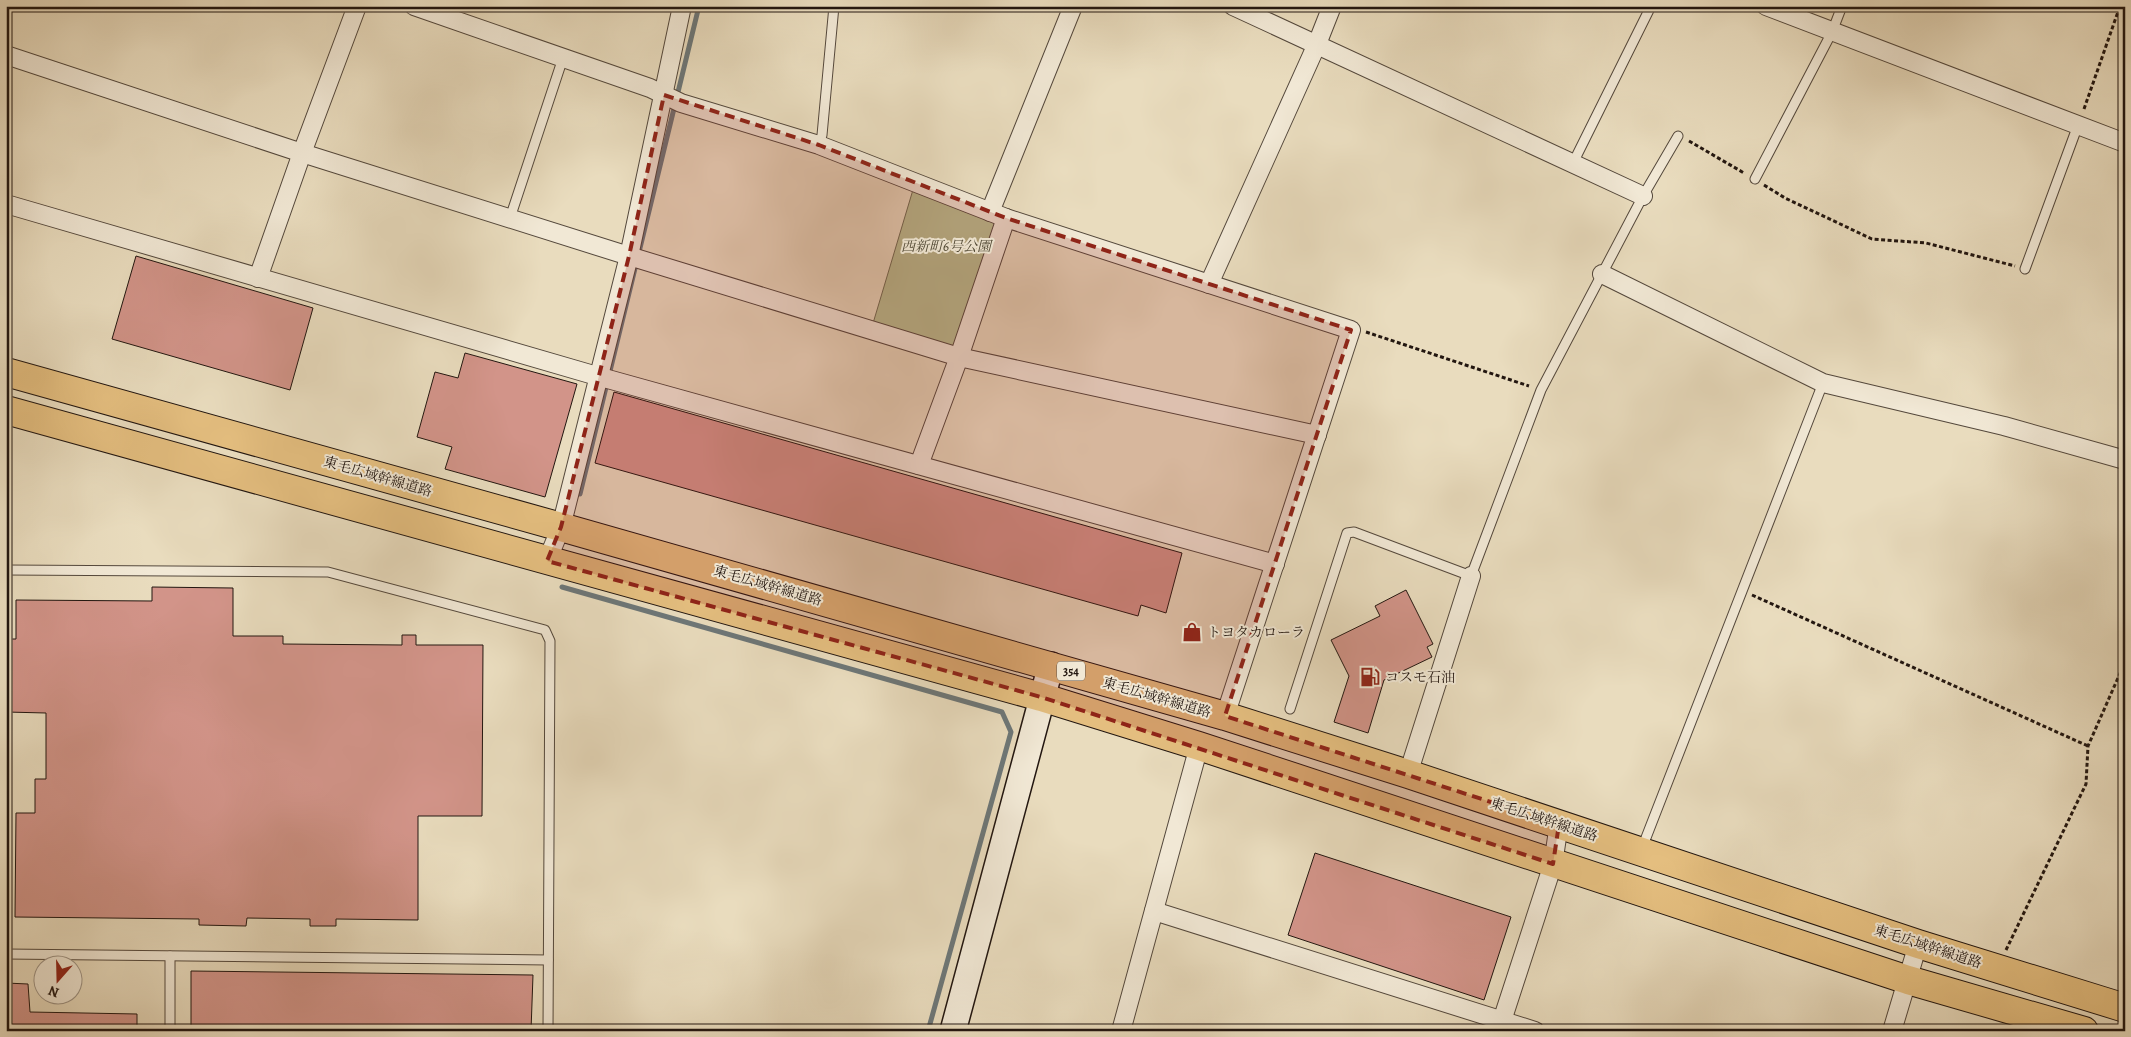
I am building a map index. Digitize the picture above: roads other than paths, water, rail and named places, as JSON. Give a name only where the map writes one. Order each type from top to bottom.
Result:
[{"type":"highway","name":"東毛広域幹線道路","points":[[6,372],[1051,665],[1225,716],[1408,774],[1918,944],[2125,1008]]},
{"type":"highway","points":[[6,410],[1041,698],[1199,746],[1908,980],[2084,1031]]},
{"type":"street","points":[[258,278],[357,6]]},
{"type":"street","points":[[414,6],[563,58],[681,103],[819,145],[998,215],[1351,330],[1225,716]]},
{"type":"street","points":[[547,561],[561,527],[597,376],[629,256],[682,6]]},
{"type":"street","points":[[919,465],[959,357],[998,215],[1072,6]]},
{"type":"street","points":[[1233,6],[1644,196]]},
{"type":"street","points":[[1209,284],[1317,44],[1332,6]]},
{"type":"street","points":[[1766,6],[2125,143]]},
{"type":"street","points":[[6,55],[302,153],[959,357],[1317,436]]},
{"type":"street","points":[[6,204],[597,376],[1274,564]]},
{"type":"street","points":[[1602,274],[1823,384],[2004,426],[2125,460]]},
{"type":"street","points":[[1408,774],[1471,576]]},
{"type":"street","points":[[953,1031],[1051,665]]},
{"type":"street","points":[[1121,1031],[1199,746]]},
{"type":"street","points":[[1501,1026],[1554,864],[1559,824]]},
{"type":"street","points":[[1154,911],[1501,1026],[1534,1031]]},
{"type":"street","points":[[1892,1031],[1918,944]]},
{"type":"lane","points":[[819,145],[822,135],[834,6]]},
{"type":"lane","points":[[1573,163],[1651,6]]},
{"type":"lane","points":[[1755,179],[1832,32],[1842,6]]},
{"type":"lane","points":[[510,218],[563,58]]},
{"type":"lane","points":[[2025,269],[2078,125]]},
{"type":"lane","points":[[1290,709],[1347,533],[1354,532],[1471,576],[1541,390],[1678,136]]},
{"type":"lane","points":[[1641,851],[1823,384]]},
{"type":"lane","points":[[6,570],[328,572],[545,630],[550,641],[548,1031]]},
{"type":"lane","points":[[6,954],[548,960]]},
{"type":"lane","points":[[170,956],[170,1031]]},
{"type":"waterway","points":[[580,494],[699,6]]},
{"type":"waterway","points":[[562,587],[1002,712],[1011,732],[928,1031]]},
{"type":"place","name":"トヨタカローラ","points":[[1192,632]]},
{"type":"place","name":"コスモ石油","points":[[1370,677]]},
{"type":"park label","name":"西新町6号公園","points":[[946,246]]}]
